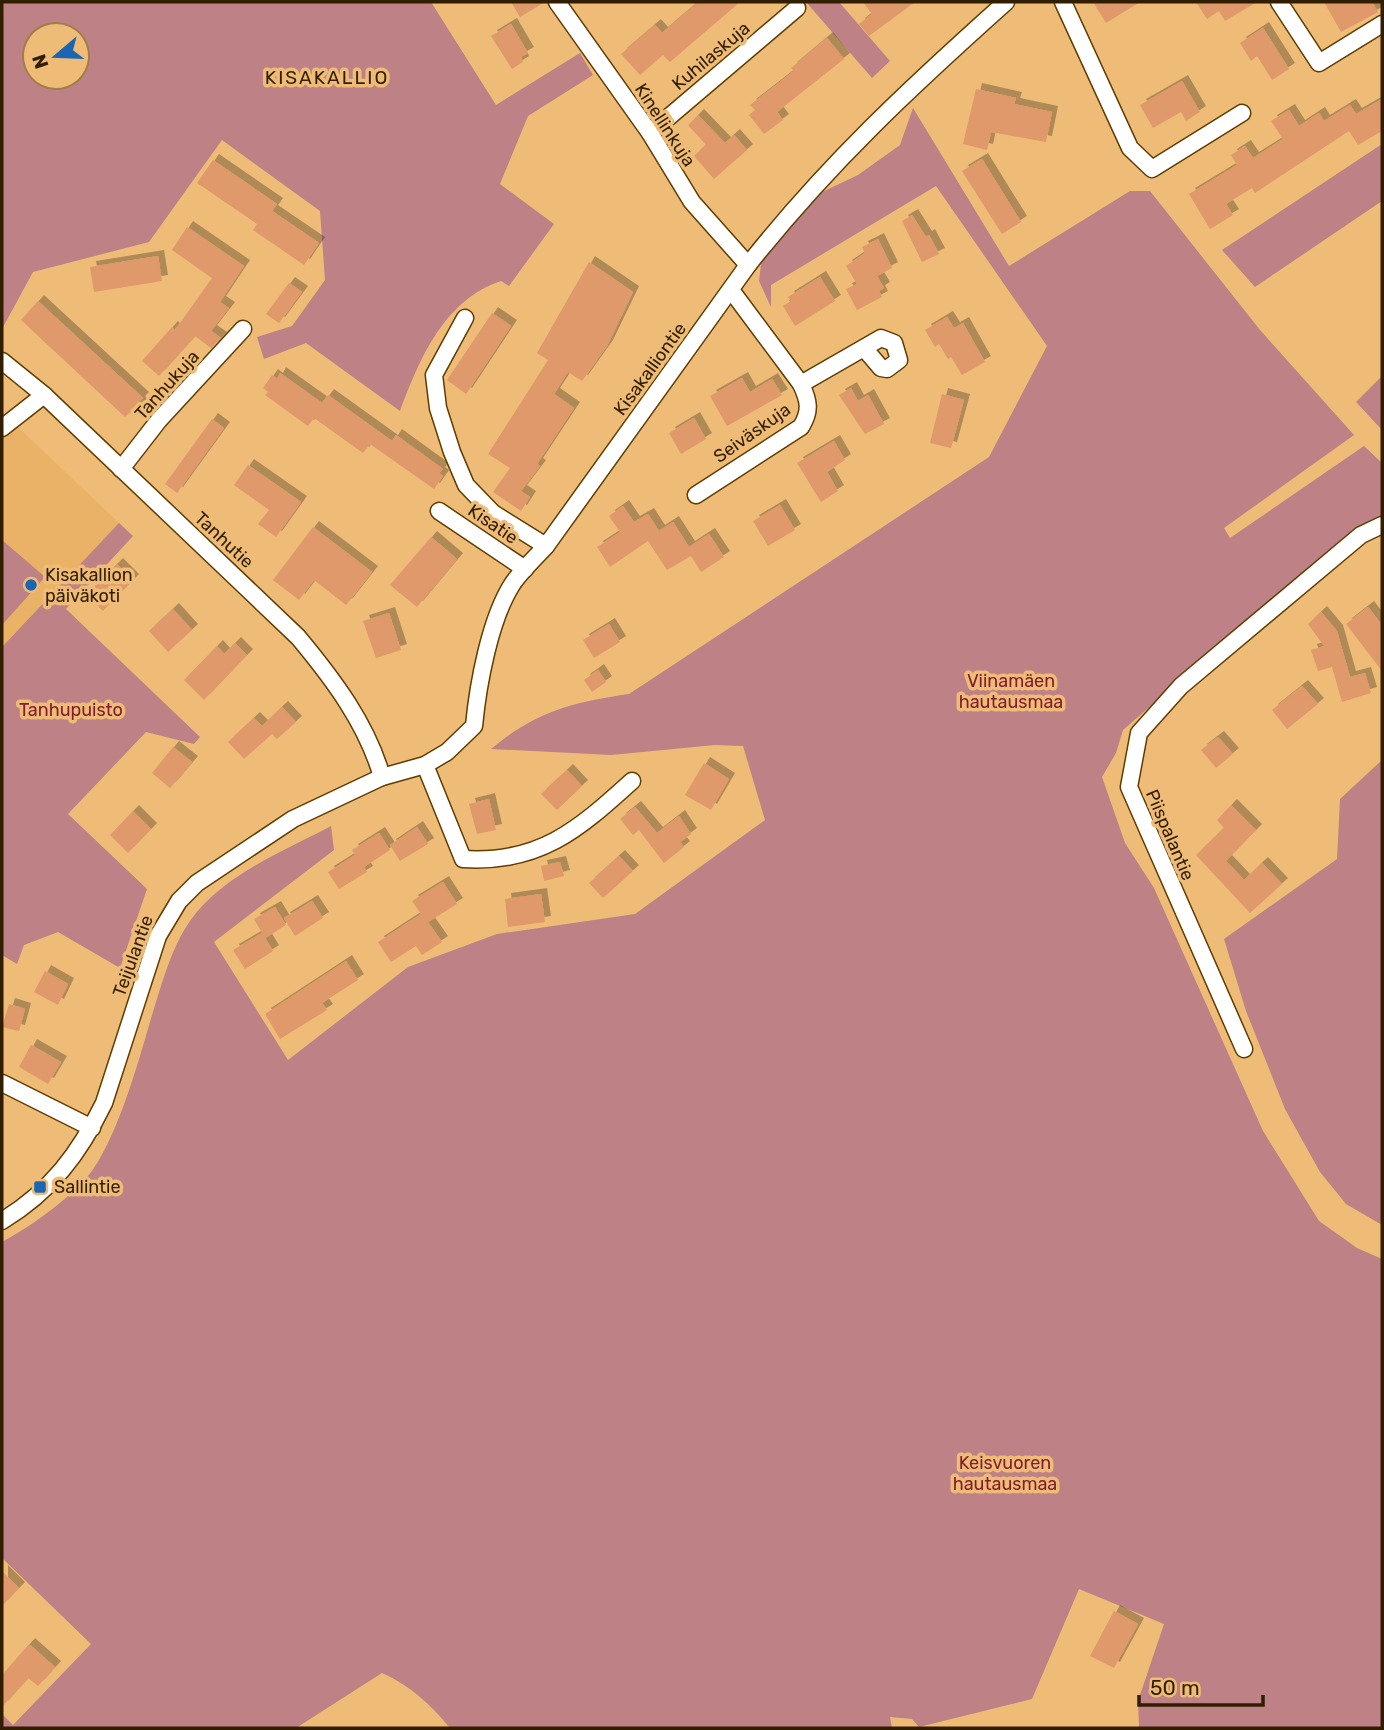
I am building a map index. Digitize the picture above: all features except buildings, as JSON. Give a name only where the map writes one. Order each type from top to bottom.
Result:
[{"type":"street","name":"Kinellinkuja","points":[[557,2],[650,133],[692,202],[748,265]]},
{"type":"street","name":"Kisakalliontie","points":[[382,777],[425,765],[447,752],[474,726],[477,697],[500,606],[748,265],[839,157],[1006,2]]},
{"type":"street","points":[[1063,2],[1130,148],[1152,169],[1242,113]]},
{"type":"street","points":[[1279,2],[1319,63],[1382,24]]},
{"type":"street","name":"Kuhilaskuja","points":[[650,133],[797,8]]},
{"type":"street","name":"Seiväskuja","points":[[696,495],[801,427],[808,416],[809,401],[801,384],[731,290]]},
{"type":"street","points":[[465,318],[434,375],[438,408],[452,452],[466,485],[492,513],[546,546]]},
{"type":"street","name":"Tanhukuja","points":[[121,469],[159,420],[243,329]]},
{"type":"street","points":[[801,384],[864,348]]},
{"type":"street","name":"Tanhutie","points":[[2,361],[44,396],[298,637],[331,677],[349,705],[376,756],[382,777]]},
{"type":"street","points":[[2,428],[44,396]]},
{"type":"street","name":"Kisatie","points":[[439,511],[525,569]]},
{"type":"street","name":"Piispalantie","points":[[1244,1049],[1129,787],[1139,733],[1181,686],[1361,535],[1382,524]]},
{"type":"street","points":[[425,765],[463,859],[512,858],[549,846],[579,826],[632,781]]},
{"type":"street","name":"Teijulantie","points":[[2,1221],[34,1199],[63,1173],[92,1128],[104,1103],[158,936],[179,901],[197,883],[293,819],[382,777]]},
{"type":"street","points":[[2,1083],[92,1128]]},
{"type":"shaded area","name":"Kisakallion päiväkoti","points":[[2,412],[119,523],[2,647]]},
{"type":"green space","points":[[2,2],[431,2],[496,105],[580,53],[593,75],[528,116],[500,184],[554,224],[509,286],[501,281],[481,290],[449,317],[416,371],[400,411],[306,343],[264,359],[257,337],[292,326],[325,280],[320,211],[222,140],[149,242],[33,272],[2,329]]},
{"type":"green space","points":[[806,2],[839,2],[890,61],[872,78]]},
{"type":"green space","points":[[913,108],[1009,266],[1130,191],[1150,191],[1260,330],[1354,435],[1224,528],[1230,538],[1364,446],[1382,463],[1382,516],[1351,532],[1123,730],[1116,753],[1102,777],[1125,843],[1154,888],[1263,1131],[1319,1221],[1357,1248],[1382,1259],[1382,1728],[1139,1728],[1138,1701],[1164,1624],[1079,1589],[1032,1699],[919,1727],[912,1719],[890,1717],[892,1728],[450,1728],[419,1696],[382,1673],[296,1728],[2,1728],[2,1714],[13,1725],[91,1644],[2,1558],[2,1242],[55,1207],[83,1182],[95,1167],[125,1103],[163,979],[183,932],[219,890],[254,866],[331,826],[334,850],[214,942],[288,1060],[408,967],[497,934],[635,914],[765,820],[743,746],[715,745],[611,755],[491,749],[539,717],[572,705],[629,694],[989,457],[1047,346],[936,186],[771,285],[771,307],[759,281],[762,256],[820,193],[858,175],[900,145]]},
{"type":"green space","points":[[1382,144],[1382,201],[1255,287],[1222,250]]},
{"type":"green space","points":[[1382,376],[1382,430],[1356,402]]},
{"type":"green space","name":"Tanhupuisto","points":[[119,523],[133,536],[66,609],[200,737],[194,744],[146,732],[68,814],[147,889],[120,968],[58,932],[24,945],[17,964],[2,955],[2,647]]},
{"type":"green space","points":[[2,540],[45,577],[2,625]]},
{"type":"green space","points":[[1382,760],[1382,1225],[1346,1204],[1320,1172],[1285,1109],[1246,1011],[1224,939],[1337,859],[1340,799]]},
{"type":"place","name":"Kisakallion päiväkoti","points":[[31,585]]},
{"type":"place","name":"Sallintie","points":[[40,1187]]},
{"type":"district","name":"KISAKALLIO","points":[[327,77]]},
{"type":"park label","name":"Viinamäen hautausmaa","points":[[1011,691]]},
{"type":"park label","name":"Keisvuoren hautausmaa","points":[[1005,1473]]}]
